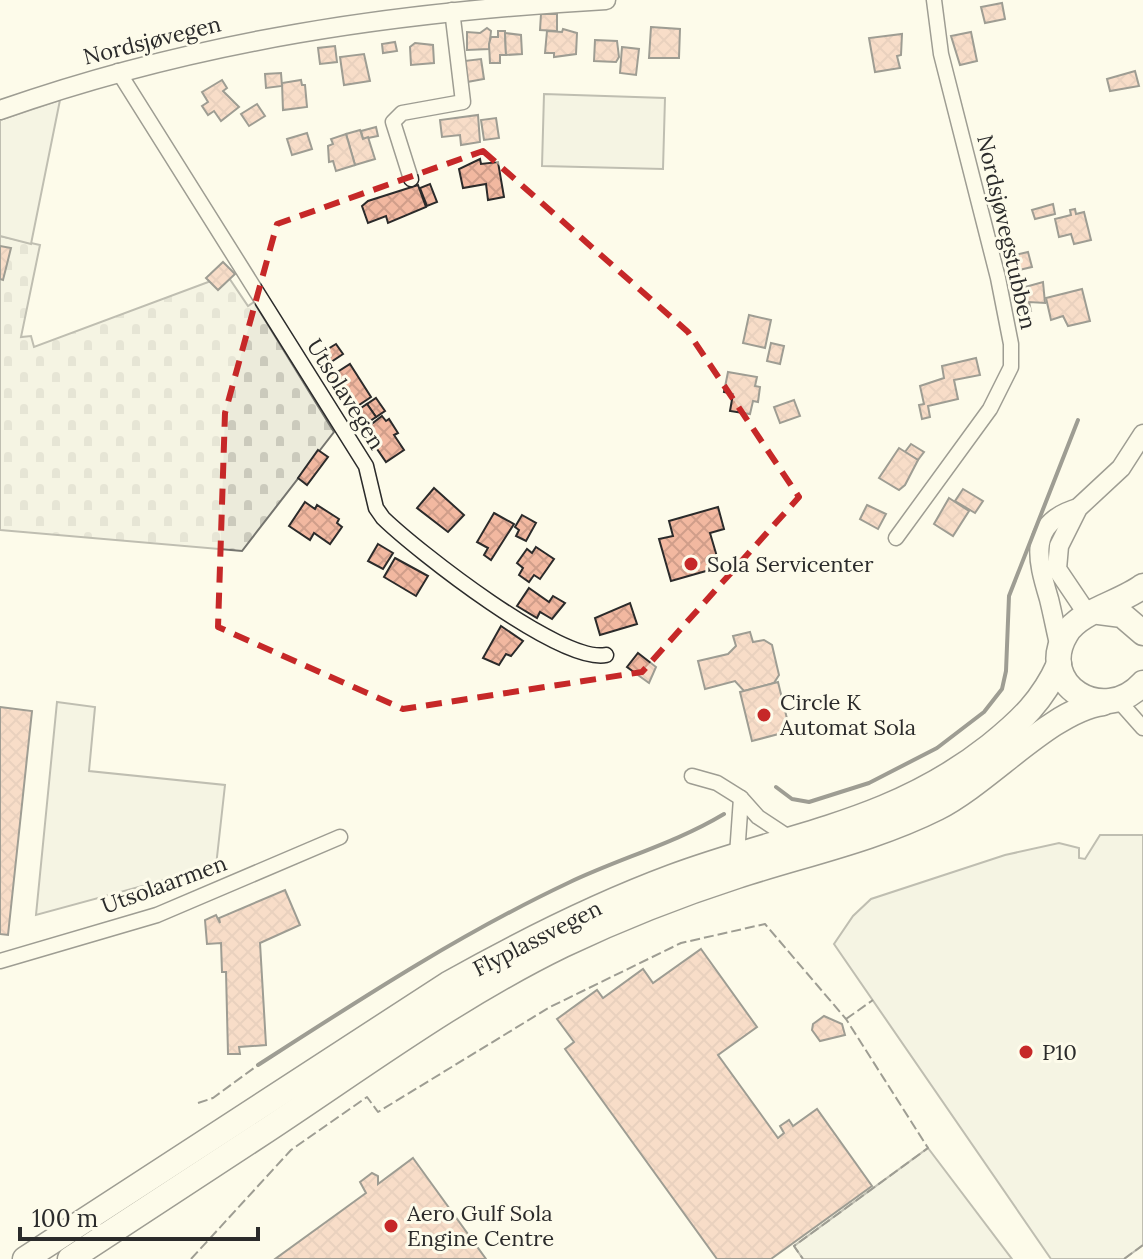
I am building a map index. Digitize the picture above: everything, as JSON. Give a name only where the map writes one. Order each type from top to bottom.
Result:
[{"type":"highway","name":"Flyplassvegen","points":[[25,1259],[448,984],[558,924],[674,876],[794,840],[896,804],[972,760],[1032,710],[1046,694],[1066,633],[1143,586]]},
{"type":"highway","points":[[1093,614],[1122,615],[1143,633]]},
{"type":"highway","points":[[1060,656],[1074,692],[1111,702]]},
{"type":"highway","name":"Flyplassvegen","points":[[70,1259],[408,1035],[516,969],[619,919],[680,895],[863,839],[938,807],[982,780],[1065,715],[1081,706],[1111,702],[1143,683]]},
{"type":"street","name":"Nordsjøvegen","points":[[0,110],[118,71],[298,31],[452,10],[606,0]]},
{"type":"street","name":"Nordsjøvegstubben","points":[[896,538],[990,409],[1011,367],[1011,344],[1001,291],[941,54],[934,0]]},
{"type":"street","points":[[411,179],[393,122],[402,113],[463,102],[452,10]]},
{"type":"street","name":"Utsolavegen","points":[[118,71],[366,466],[376,508],[383,518],[436,566],[515,617],[586,656],[606,655]]},
{"type":"street","points":[[1093,614],[1057,569],[1059,546],[1078,508],[1121,468],[1143,434]]},
{"type":"street","points":[[1060,656],[1040,574],[1039,542],[1048,526],[1062,513],[1078,508]]},
{"type":"street","points":[[1111,702],[1143,728]]},
{"type":"street","points":[[692,776],[717,783],[741,798],[758,817],[794,840]]},
{"type":"street","points":[[737,855],[741,798]]},
{"type":"street","name":"Utsolaarmen","points":[[0,961],[157,915],[340,837]]},
{"type":"highlighted area","points":[[483,151],[688,332],[799,497],[642,672],[403,709],[218,627],[225,413],[277,224]]},
{"type":"green space","points":[[544,94],[665,98],[663,169],[542,166]]},
{"type":"green space","points":[[0,236],[40,245],[21,337],[31,336],[34,347],[227,275],[248,306],[254,302],[334,432],[242,551],[0,530]]},
{"type":"shaded area","points":[[60,100],[31,244],[0,236],[0,120]]},
{"type":"shaded area","points":[[57,702],[95,707],[89,771],[225,785],[216,866],[36,915]]},
{"type":"shaded area","name":"P10","points":[[1100,835],[1143,835],[1143,1245],[1124,1259],[1051,1259],[834,944],[853,916],[871,899],[1005,855],[1059,843],[1079,848],[1079,858],[1085,859]]},
{"type":"shaded area","points":[[928,1148],[1012,1259],[803,1259],[794,1246]]},
{"type":"building","points":[[1002,3],[1005,19],[985,23],[981,7]]},
{"type":"building","points":[[541,14],[557,14],[557,31],[540,30]]},
{"type":"building","points":[[651,27],[680,29],[679,58],[649,58]]},
{"type":"building","points":[[487,28],[491,31],[489,49],[467,50],[467,32],[480,33]]},
{"type":"building","points":[[563,29],[577,33],[576,54],[554,57],[554,53],[545,53],[547,31],[562,32]]},
{"type":"building","points":[[498,31],[505,31],[506,55],[500,55],[500,63],[490,63],[489,44],[491,37],[498,37]]},
{"type":"building","points":[[971,32],[977,61],[960,65],[951,36]]},
{"type":"building","points":[[505,33],[521,35],[522,54],[506,55]]},
{"type":"building","points":[[902,34],[901,55],[897,56],[900,68],[875,72],[869,38]]},
{"type":"building","points":[[595,40],[617,41],[619,57],[616,62],[594,61]]},
{"type":"building","points":[[395,42],[397,51],[383,53],[382,44]]},
{"type":"building","points":[[415,43],[433,45],[434,63],[411,65],[410,47]]},
{"type":"building","points":[[335,46],[337,62],[320,64],[318,48]]},
{"type":"building","points":[[622,47],[639,49],[636,75],[620,73]]},
{"type":"building","points":[[364,54],[370,81],[344,85],[340,57]]},
{"type":"building","points":[[481,59],[484,79],[467,82],[464,61]]},
{"type":"building","points":[[1135,71],[1139,86],[1110,91],[1107,79]]},
{"type":"building","points":[[281,73],[282,86],[266,88],[265,74]]},
{"type":"building","points":[[222,80],[227,88],[223,91],[239,107],[221,121],[214,111],[208,115],[202,106],[208,102],[202,92]]},
{"type":"building","points":[[301,80],[305,85],[307,107],[283,110],[282,83]]},
{"type":"building","points":[[257,104],[265,116],[249,126],[241,114]]},
{"type":"building","points":[[478,115],[480,142],[461,145],[460,135],[442,137],[440,120]]},
{"type":"building","points":[[496,118],[499,138],[484,140],[481,120]]},
{"type":"building","points":[[376,127],[378,136],[363,139],[361,131]]},
{"type":"building","points":[[360,130],[363,139],[368,137],[375,159],[355,165],[346,134]]},
{"type":"building","points":[[307,133],[312,149],[292,155],[287,139]]},
{"type":"building","points":[[346,134],[355,165],[336,171],[333,161],[329,162],[328,146],[333,144],[331,139]]},
{"type":"building","points":[[480,159],[481,164],[498,162],[504,197],[488,200],[486,184],[463,188],[459,169]]},
{"type":"building","points":[[430,184],[437,202],[427,206],[420,188]]},
{"type":"building","points":[[418,185],[426,207],[388,223],[386,216],[368,223],[362,206],[368,201]]},
{"type":"building","points":[[1053,204],[1055,214],[1035,219],[1032,210]]},
{"type":"building","points":[[1075,209],[1076,214],[1084,212],[1091,240],[1074,244],[1071,234],[1059,237],[1055,219],[1071,215],[1070,210]]},
{"type":"building","points":[[0,246],[11,248],[3,280],[0,279]]},
{"type":"building","points":[[1028,252],[1032,267],[1019,270],[1015,255]]},
{"type":"building","points":[[223,262],[235,274],[218,290],[206,278]]},
{"type":"building","points":[[1043,282],[1045,303],[1029,302],[1031,311],[1024,313],[1018,289]]},
{"type":"building","points":[[1082,289],[1090,321],[1068,326],[1063,316],[1051,320],[1046,298]]},
{"type":"building","points":[[749,315],[771,320],[765,348],[743,343]]},
{"type":"building","points":[[771,343],[784,346],[780,364],[767,361]]},
{"type":"building","points":[[336,344],[343,354],[325,366],[318,355]]},
{"type":"building","points":[[976,358],[980,375],[954,380],[958,399],[928,406],[930,417],[922,419],[919,405],[924,404],[920,386],[944,378],[942,366]]},
{"type":"building","points":[[350,364],[371,397],[350,411],[328,378]]},
{"type":"building","points":[[728,372],[757,377],[755,386],[760,387],[758,402],[753,401],[750,414],[730,411],[733,394],[724,392]]},
{"type":"building","points":[[376,398],[385,411],[376,417],[367,404]]},
{"type":"building","points":[[794,400],[800,416],[780,423],[774,407]]},
{"type":"building","points":[[367,404],[376,417],[367,423],[358,410]]},
{"type":"building","points":[[382,416],[386,421],[389,419],[398,433],[394,435],[404,450],[386,462],[364,430]]},
{"type":"building","points":[[911,444],[924,452],[918,460],[905,452]]},
{"type":"building","points":[[899,448],[918,460],[899,490],[879,478]]},
{"type":"building","points":[[318,450],[328,457],[307,485],[298,478]]},
{"type":"building","points":[[434,488],[464,515],[448,532],[417,508]]},
{"type":"building","points":[[963,489],[983,501],[975,513],[955,501]]},
{"type":"building","points":[[949,498],[969,511],[953,536],[934,524]]},
{"type":"building","points":[[305,502],[315,509],[317,505],[339,519],[337,523],[342,527],[330,544],[314,533],[310,540],[289,526]]},
{"type":"building","points":[[867,505],[886,514],[878,529],[860,519]]},
{"type":"building","points":[[718,507],[724,529],[710,533],[720,567],[671,581],[659,539],[673,536],[669,521]]},
{"type":"building","points":[[494,513],[514,524],[491,560],[484,555],[488,548],[477,542]]},
{"type":"building","points":[[522,515],[536,523],[526,541],[516,536],[519,530],[515,527]]},
{"type":"building","points":[[378,544],[393,553],[383,569],[368,561]]},
{"type":"building","points":[[536,547],[554,559],[540,579],[534,575],[529,582],[519,575],[523,568],[517,563],[527,549],[532,553]]},
{"type":"building","points":[[395,558],[428,576],[416,596],[384,577]]},
{"type":"building","points":[[529,588],[549,602],[553,596],[565,603],[552,619],[540,612],[537,618],[517,606]]},
{"type":"building","points":[[630,603],[637,624],[600,635],[595,618]]},
{"type":"building","points":[[501,626],[523,641],[511,656],[506,654],[499,665],[483,658]]},
{"type":"building","points":[[750,632],[753,642],[764,640],[772,645],[779,675],[774,683],[744,691],[735,681],[705,689],[698,661],[728,654],[736,646],[733,636]]},
{"type":"building","points":[[638,653],[656,667],[649,683],[627,667]]},
{"type":"building","points":[[778,682],[790,731],[752,741],[740,692]]},
{"type":"building","points":[[0,707],[32,711],[8,935],[0,934]]},
{"type":"building","points":[[285,890],[300,925],[260,943],[266,1045],[239,1047],[240,1054],[228,1054],[226,972],[222,972],[221,943],[207,944],[205,920],[216,915],[220,923],[219,918]]},
{"type":"building","points":[[701,949],[757,1027],[718,1055],[778,1138],[784,1133],[780,1126],[789,1120],[793,1126],[817,1109],[872,1186],[771,1259],[717,1259],[565,1049],[574,1042],[557,1019],[597,990],[603,998],[643,969],[653,983]]},
{"type":"building","points":[[824,1016],[842,1024],[845,1035],[820,1041],[812,1030],[813,1024]]},
{"type":"building","name":"Aero Gulf Sola Engine Centre","points":[[413,1158],[486,1259],[275,1259],[366,1193],[360,1182],[372,1173],[378,1176],[378,1184]]},
{"type":"fence","points":[[191,1259],[291,1150],[367,1097],[378,1112],[550,1007],[681,943],[765,924],[846,1019],[928,1148],[794,1246],[803,1259]]},
{"type":"fence","points":[[846,1019],[873,1000]]},
{"type":"fence","points":[[198,1103],[213,1098],[258,1065]]},
{"type":"fence","points":[[1124,1259],[1143,1245]]},
{"type":"wall","points":[[776,787],[792,799],[809,802],[869,783],[937,748],[984,712],[1002,689],[1006,671],[1009,596],[1078,420]]},
{"type":"wall","points":[[258,1065],[410,969],[488,924],[568,883],[686,834],[724,814]]},
{"type":"place","name":"Sola Servicenter","points":[[691,564]]},
{"type":"place","name":"Circle K Automat Sola","points":[[764,715]]},
{"type":"place","name":"P10","points":[[1026,1052]]},
{"type":"place","name":"Aero Gulf Sola Engine Centre","points":[[391,1226]]}]
